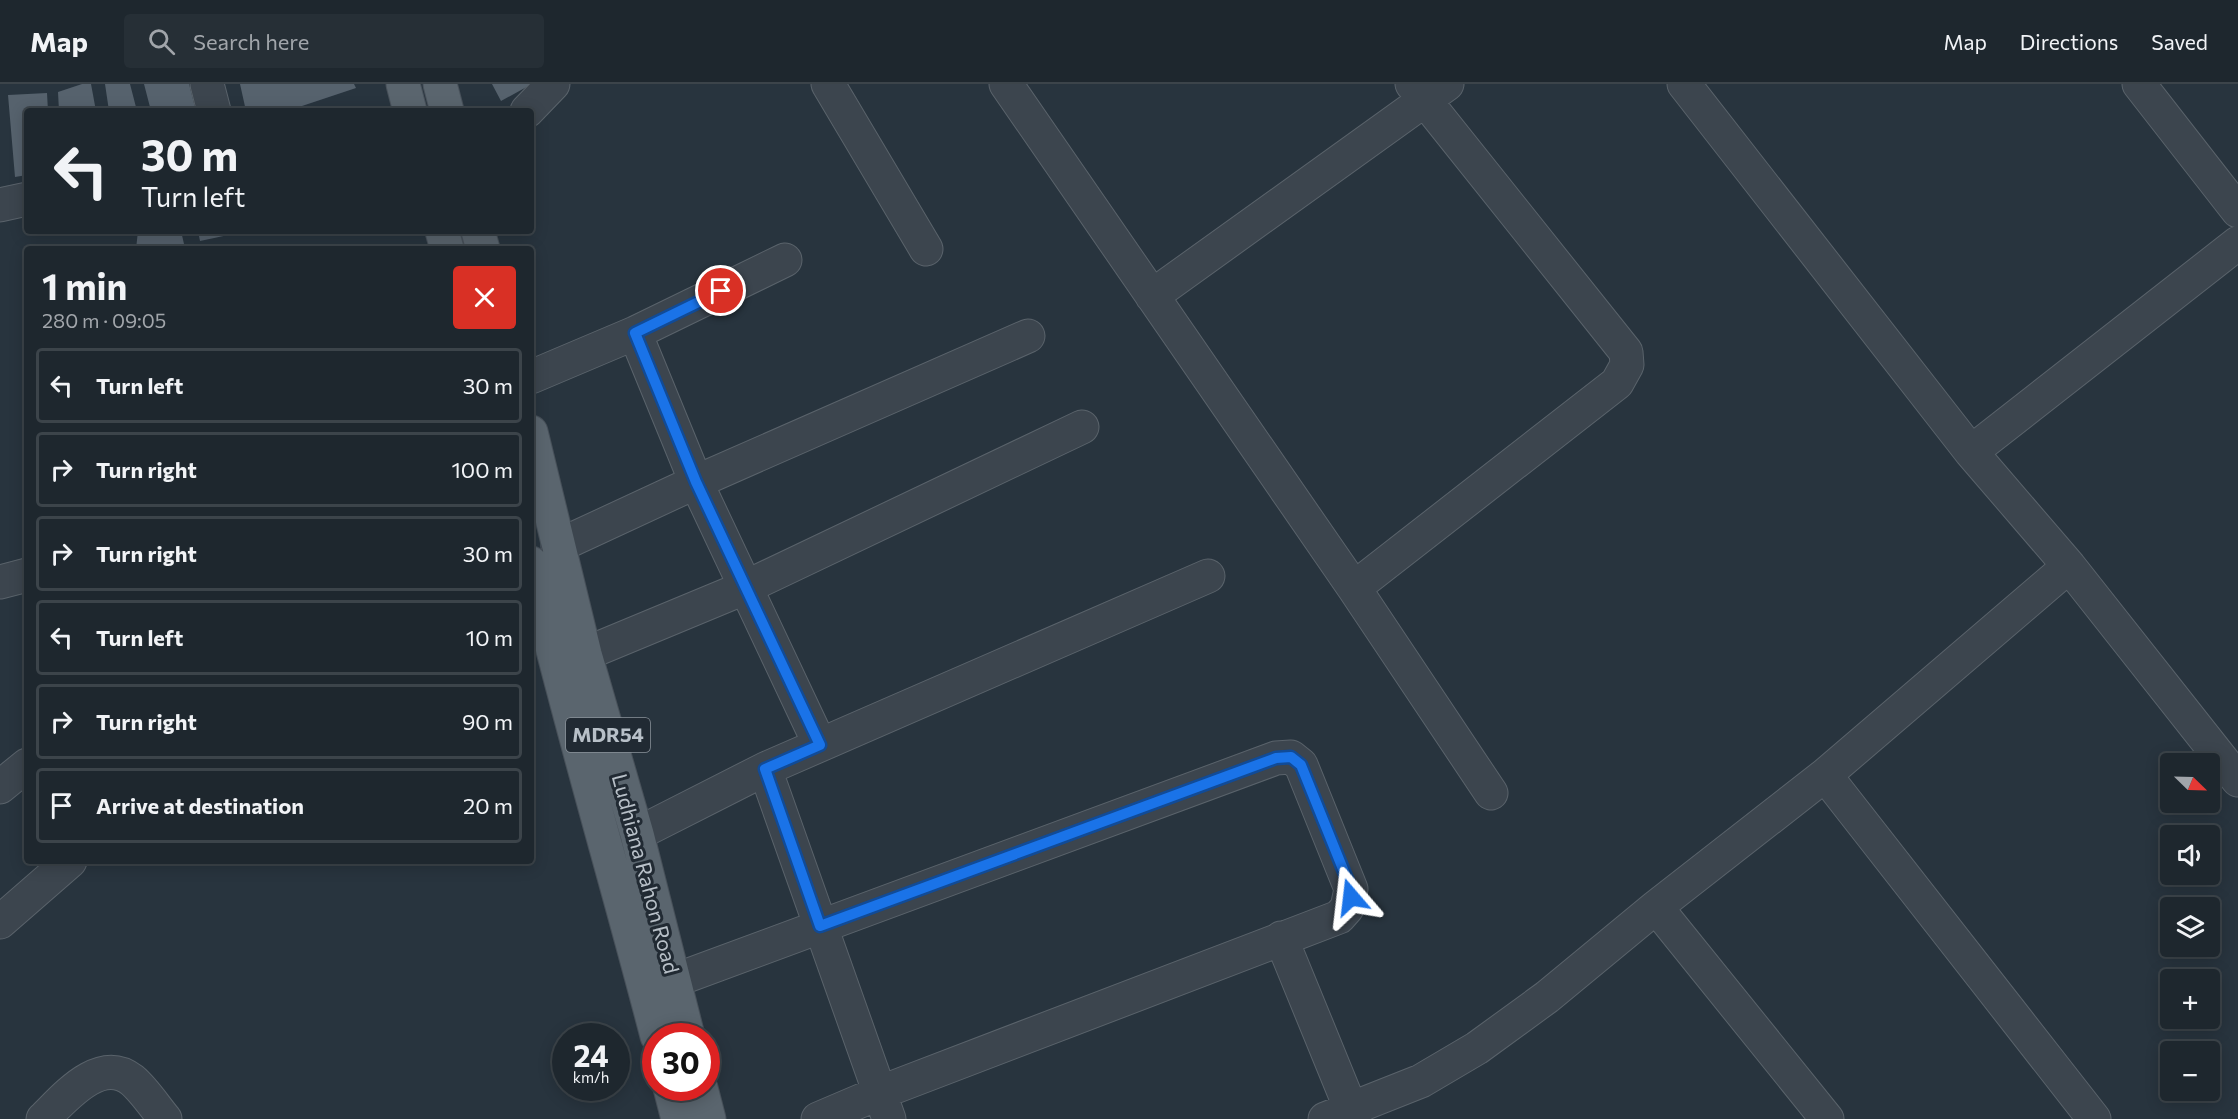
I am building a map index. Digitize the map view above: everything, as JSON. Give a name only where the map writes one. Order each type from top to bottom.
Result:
[{"type":"main road","points":[[403,84],[409,108]]},
{"type":"main road","points":[[440,84],[446,108]]},
{"type":"main road","name":"Ludhiana Rahon Road","points":[[534,451],[585,654],[637,834],[685,1023]]},
{"type":"main road","name":"Ludhiana Rahon Road","points":[[534,575],[562,692],[653,1023]]},
{"type":"main road","points":[[673,1101],[678,1119]]},
{"type":"main road","points":[[704,1101],[709,1119]]},
{"type":"street","points":[[207,84],[213,108]]},
{"type":"street","points":[[530,108],[553,84]]},
{"type":"street","points":[[828,84],[926,249]]},
{"type":"street","points":[[1006,84],[1354,588],[1491,794]]},
{"type":"street","points":[[1684,84],[1971,452],[2069,566],[2238,780]]},
{"type":"street","points":[[2139,84],[2238,211]]},
{"type":"street","points":[[1152,296],[1428,89],[1626,352],[1627,365],[1617,383],[1354,588]]},
{"type":"street","points":[[0,205],[24,200]]},
{"type":"street","points":[[1971,452],[2238,243]]},
{"type":"street","points":[[534,376],[635,333],[785,260]]},
{"type":"street","points":[[635,333],[696,482],[820,745]]},
{"type":"street","points":[[558,546],[696,482],[1028,336]]},
{"type":"street","points":[[585,654],[744,588],[1082,427]]},
{"type":"street","points":[[1281,938],[1344,1116],[1421,1081],[1477,1048],[1547,997],[1656,907],[1825,775],[2069,566]]},
{"type":"street","points":[[0,582],[24,576]]},
{"type":"street","points":[[637,834],[765,769],[1208,576]]},
{"type":"street","points":[[674,981],[1276,758],[1291,757],[1301,765],[1351,889],[1347,908],[1339,917],[1281,938],[884,1106],[818,1119]]},
{"type":"street","points":[[0,787],[24,767]]},
{"type":"street","points":[[765,769],[884,1106]]},
{"type":"street","points":[[1825,775],[2094,1119]]},
{"type":"street","points":[[0,922],[67,864]]},
{"type":"street","points":[[1656,907],[1827,1119]]},
{"type":"street","points":[[43,1119],[86,1078],[110,1073],[131,1079],[165,1119]]},
{"type":"building","points":[[82,84],[91,84],[95,108],[59,108],[58,92]]},
{"type":"building","points":[[105,84],[130,84],[136,108],[109,108]]},
{"type":"building","points":[[144,84],[189,84],[195,108],[150,108]]},
{"type":"building","points":[[240,84],[354,84],[356,88],[296,108],[245,108]]},
{"type":"building","points":[[492,84],[532,84],[501,101]]},
{"type":"building","points":[[47,93],[48,108],[24,108],[24,176],[15,177],[8,95]]},
{"type":"building","points":[[138,234],[182,234],[184,244],[165,246],[136,246]]},
{"type":"building","points":[[199,234],[233,234],[200,241]]},
{"type":"route","points":[[721,291],[635,333],[696,482],[820,745],[765,769],[820,926],[1276,758],[1291,757],[1301,765],[1351,889],[1351,897]]}]
